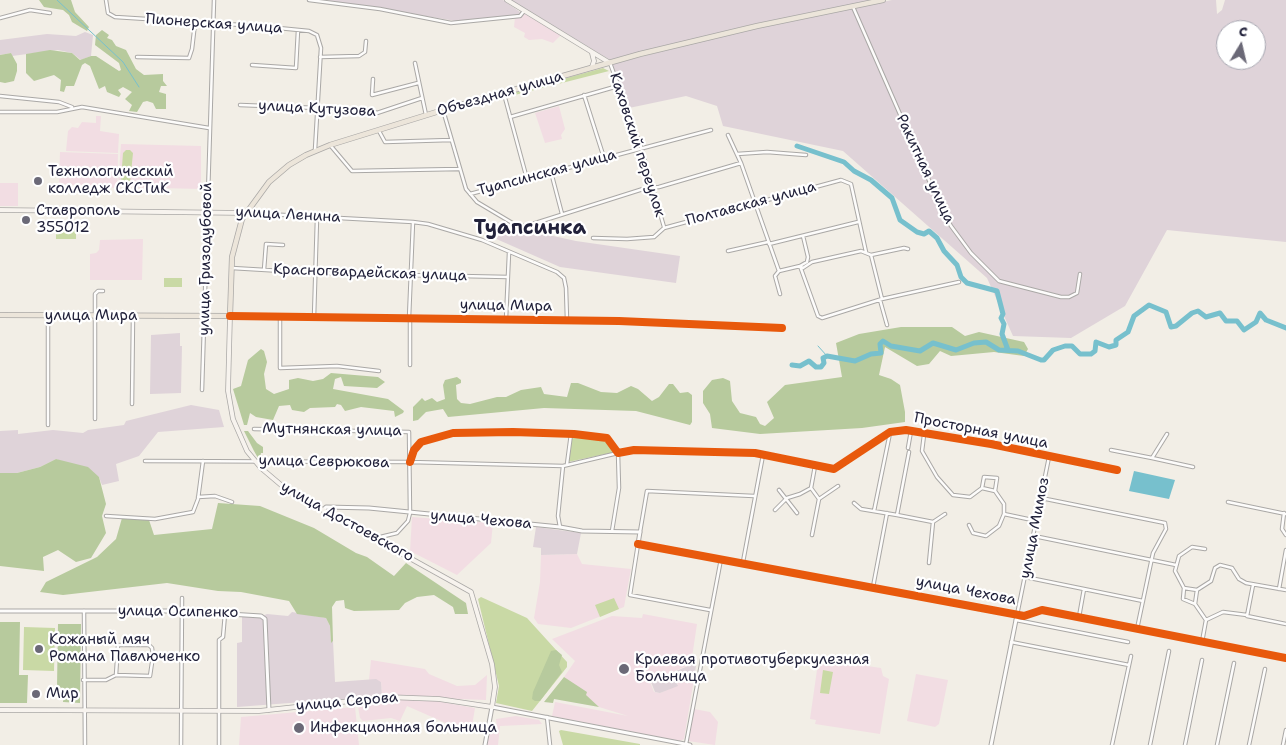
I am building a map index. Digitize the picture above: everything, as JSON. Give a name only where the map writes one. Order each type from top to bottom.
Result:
[{"type":"main road","points":[[507,0],[610,63]]},
{"type":"main road","name":"Объездная улица","points":[[230,316],[232,268],[236,236],[246,213],[261,190],[276,176],[297,160],[315,151],[378,129],[592,67],[757,26],[883,0]]},
{"type":"main road","points":[[591,52],[594,61],[592,67]]},
{"type":"main road","name":"улица Ленина","points":[[0,210],[246,213]]},
{"type":"main road","name":"улица Мира","points":[[0,315],[230,316]]},
{"type":"main road","name":"улица Достоевского","points":[[230,316],[228,391],[237,429],[255,461],[287,490],[471,592],[492,664],[495,687],[492,708]]},
{"type":"main road","name":"улица Серова","points":[[0,710],[269,710],[387,697],[439,700],[492,708]]},
{"type":"street","points":[[106,0],[110,15],[108,19]]},
{"type":"street","name":"улица Гризодубовой","points":[[202,390],[214,0]]},
{"type":"street","points":[[309,0],[380,9],[408,16],[459,23],[520,16],[524,11]]},
{"type":"street","name":"Ракитная улица","points":[[853,7],[942,210],[971,253],[999,281],[1061,297],[1069,297],[1077,293],[1080,274]]},
{"type":"street","points":[[0,18],[30,10],[50,13]]},
{"type":"street","name":"Пионерская улица","points":[[110,15],[298,30],[317,35],[321,48],[320,58]]},
{"type":"street","points":[[137,58],[189,58],[195,22]]},
{"type":"street","points":[[252,65],[296,68],[298,30]]},
{"type":"street","points":[[315,151],[320,58],[355,57],[365,52],[366,41]]},
{"type":"street","points":[[415,63],[426,115]]},
{"type":"street","name":"Каховский переулок","points":[[610,63],[641,147],[664,228]]},
{"type":"street","points":[[373,79],[372,95],[418,83]]},
{"type":"street","points":[[510,116],[618,86]]},
{"type":"street","points":[[503,92],[527,179]]},
{"type":"street","points":[[584,95],[604,158]]},
{"type":"street","points":[[0,96],[64,104],[73,108]]},
{"type":"street","name":"улица Кутузова","points":[[240,105],[371,110],[377,113],[422,98]]},
{"type":"street","points":[[63,110],[64,104]]},
{"type":"street","points":[[0,112],[57,112],[73,108],[99,109],[209,128]]},
{"type":"street","points":[[443,110],[459,169],[470,194],[477,202],[514,224],[526,226],[741,163]]},
{"type":"street","points":[[378,129],[385,142],[451,140]]},
{"type":"street","name":"Туапсинская улица","points":[[470,194],[641,147],[711,130]]},
{"type":"street","points":[[728,135],[741,163],[779,271]]},
{"type":"street","points":[[330,145],[352,171],[459,169]]},
{"type":"street","points":[[737,154],[767,152],[806,155]]},
{"type":"street","points":[[551,172],[562,214]]},
{"type":"street","name":"Полтавская улица","points":[[594,238],[654,237],[664,228],[841,180],[851,184],[858,222]]},
{"type":"street","name":"улица Ленина","points":[[246,213],[413,222],[442,228],[482,240],[557,272],[564,278],[567,320]]},
{"type":"street","points":[[314,318],[317,218]]},
{"type":"street","points":[[410,365],[413,222]]},
{"type":"street","points":[[728,252],[858,222],[866,252]]},
{"type":"street","points":[[802,236],[809,263]]},
{"type":"street","points":[[264,270],[266,244],[283,245]]},
{"type":"street","points":[[780,294],[775,276],[779,271],[866,252],[871,255],[904,248],[908,249]]},
{"type":"street","points":[[506,319],[509,253]]},
{"type":"street","points":[[871,255],[887,325]]},
{"type":"street","points":[[800,266],[818,316],[822,318],[881,300],[958,282]]},
{"type":"street","name":"Красногвардейская улица","points":[[232,268],[316,273],[508,277]]},
{"type":"street","points":[[95,420],[96,292],[104,291]]},
{"type":"street","points":[[48,315],[48,425]]},
{"type":"street","points":[[132,404],[133,316]]},
{"type":"street","name":"улица Мира","points":[[230,316],[567,320],[782,328]]},
{"type":"street","points":[[280,317],[279,366],[282,368],[337,366],[379,371]]},
{"type":"street","name":"Мутнянская улица","points":[[254,429],[410,432],[410,462]]},
{"type":"street","points":[[908,448],[911,431]]},
{"type":"street","name":"Просторная улица","points":[[890,432],[911,431],[991,444],[1117,470]]},
{"type":"street","name":"Мутнянская улица","points":[[410,462],[414,450],[421,442],[453,432],[571,434],[608,438],[614,444],[618,453]]},
{"type":"street","points":[[612,531],[618,488],[618,453],[634,450],[746,452],[834,469],[890,432]]},
{"type":"street","points":[[874,511],[890,432]]},
{"type":"street","points":[[560,527],[558,516],[571,434]]},
{"type":"street","points":[[924,434],[922,451],[937,477],[953,495],[970,497],[982,488],[984,477],[991,476],[997,478],[995,491]]},
{"type":"street","points":[[1152,458],[1167,434]]},
{"type":"street","points":[[1111,450],[1193,467]]},
{"type":"street","points":[[897,515],[909,452]]},
{"type":"street","name":"улица Севрюкова","points":[[145,461],[410,462],[565,465],[618,453]]},
{"type":"street","points":[[743,562],[763,455]]},
{"type":"street","name":"улица Мимоз","points":[[991,745],[1049,457]]},
{"type":"street","points":[[106,516],[155,519],[193,512],[198,497],[203,461]]},
{"type":"street","points":[[375,538],[397,533],[408,521],[410,513],[410,462]]},
{"type":"street","points":[[815,466],[811,488],[819,499]]},
{"type":"street","points":[[812,536],[819,499],[838,486]]},
{"type":"street","points":[[775,510],[785,499],[811,488]]},
{"type":"street","points":[[969,526],[973,533],[986,536],[999,526],[1004,514],[1004,504],[995,491],[982,488]]},
{"type":"street","points":[[779,490],[797,513]]},
{"type":"street","points":[[711,610],[631,596],[645,494],[650,491],[754,496]]},
{"type":"street","points":[[198,497],[215,496],[232,502]]},
{"type":"street","points":[[1041,498],[1163,522],[1167,525],[1165,532],[1156,545],[1151,560],[1137,629]]},
{"type":"street","points":[[1228,502],[1285,514],[1282,529],[1286,535]]},
{"type":"street","points":[[854,503],[861,509],[933,522],[945,514]]},
{"type":"street","name":"улица Чехова","points":[[323,510],[326,507],[368,508],[560,527],[582,531],[640,532]]},
{"type":"street","points":[[873,587],[887,513]]},
{"type":"street","points":[[1004,514],[1037,521]]},
{"type":"street","points":[[929,563],[933,522]]},
{"type":"street","points":[[1034,536],[1176,565]]},
{"type":"street","name":"улица Чехова","points":[[638,544],[743,562],[1017,615],[1027,616],[1042,610],[1286,658]]},
{"type":"street","points":[[1202,642],[1206,620],[1195,604],[1183,599],[1184,588],[1175,574],[1179,556],[1190,548],[1205,549]]},
{"type":"street","points":[[1279,589],[1286,550]]},
{"type":"street","points":[[688,745],[721,559]]},
{"type":"street","points":[[1184,588],[1197,590],[1211,581],[1215,568],[1220,565],[1232,568],[1238,579],[1253,584],[1286,590]]},
{"type":"street","points":[[1025,577],[1143,601]]},
{"type":"street","points":[[1247,616],[1253,584]]},
{"type":"street","points":[[1078,618],[1084,589]]},
{"type":"street","points":[[1195,604],[1197,590]]},
{"type":"street","points":[[180,745],[182,598]]},
{"type":"street","name":"улица Осипенко","points":[[0,610],[225,612],[255,615],[265,619],[269,710]]},
{"type":"street","points":[[84,611],[83,680],[85,745]]},
{"type":"street","points":[[219,745],[219,640],[223,637],[225,612]]},
{"type":"street","points":[[1206,620],[1223,612],[1286,624]]},
{"type":"street","points":[[1016,620],[1128,642]]},
{"type":"street","points":[[1011,642],[1129,665]]},
{"type":"street","points":[[83,680],[106,680],[116,676],[150,676],[153,656],[152,648],[149,645],[118,645],[116,676]]},
{"type":"street","points":[[1150,745],[1169,651]]},
{"type":"street","points":[[153,656],[181,656]]},
{"type":"street","points":[[1112,745],[1131,656]]},
{"type":"street","points":[[1185,745],[1202,660]]},
{"type":"street","points":[[1217,745],[1234,663]]},
{"type":"street","points":[[1249,745],[1265,669]]},
{"type":"street","points":[[485,745],[492,708]]},
{"type":"street","name":"улица Серова","points":[[492,708],[688,745]]},
{"type":"street","points":[[547,717],[546,725],[550,745]]},
{"type":"street","points":[[1283,745],[1286,730]]},
{"type":"shaded area","points":[[325,0],[503,0],[520,12],[519,15],[456,21]]},
{"type":"shaded area","points":[[511,0],[874,0],[754,24],[610,60]]},
{"type":"shaded area","points":[[892,0],[1216,0],[1217,14],[1222,10],[1225,0],[1286,0],[1286,242],[1167,230],[1125,306],[1071,338],[1013,336],[987,278],[843,151],[723,126],[717,106],[686,96],[629,108],[612,64],[755,28]]},
{"type":"shaded area","points":[[524,13],[561,35],[553,43],[542,39],[529,40],[524,37],[525,33],[514,27],[515,17]]},
{"type":"shaded area","points":[[85,32],[93,35],[91,56],[81,60],[72,53],[58,50],[12,56],[11,53],[0,55],[0,40],[47,34],[76,36]]},
{"type":"shaded area","points":[[559,106],[565,129],[561,135],[562,139],[545,143],[535,113]]},
{"type":"shaded area","points":[[96,116],[101,116],[100,131],[119,134],[118,153],[66,151],[68,131],[72,127],[78,128],[82,122],[96,123]]},
{"type":"shaded area","points":[[121,144],[201,146],[201,189],[118,187]]},
{"type":"shaded area","points":[[60,152],[118,154],[117,188],[59,184]]},
{"type":"shaded area","points":[[0,183],[18,183],[18,206],[0,206]]},
{"type":"shaded area","points":[[489,222],[576,241],[680,256],[676,283],[560,267],[485,234]]},
{"type":"shaded area","points":[[143,239],[142,280],[90,280],[90,254],[96,253],[99,250],[100,240]]},
{"type":"shaded area","points":[[180,333],[180,346],[182,346],[181,393],[150,394],[151,335]]},
{"type":"shaded area","points":[[191,405],[219,410],[224,427],[158,432],[139,456],[116,464],[119,481],[102,485],[99,477],[56,459],[40,467],[17,473],[0,473],[0,431],[18,430],[18,434],[53,430],[83,433],[88,430],[124,425],[126,421]]},
{"type":"shaded area","points":[[412,517],[493,523],[491,543],[457,575],[410,551]]},
{"type":"shaded area","points":[[536,527],[581,533],[577,554],[541,555],[541,548],[533,547]]},
{"type":"shaded area","points":[[577,554],[582,564],[631,569],[624,607],[571,628],[538,624],[534,618],[540,582],[541,555]]},
{"type":"shaded area","points":[[292,612],[326,618],[330,626],[331,642],[333,641],[335,682],[376,679],[381,682],[382,696],[237,707],[237,643],[242,642],[242,617],[260,617],[267,614],[288,616]]},
{"type":"shaded area","name":"Краевая противотуберкулезная Больница","points":[[643,614],[697,624],[691,664],[650,682],[654,692],[660,693],[678,685],[676,681],[695,673],[684,739],[680,741],[552,716],[555,702],[628,716],[599,707],[564,677],[575,661],[552,639],[612,616],[642,618]]},
{"type":"shaded area","points":[[371,660],[425,669],[429,674],[457,686],[475,685],[487,675],[486,700],[382,696],[381,682],[369,680]]},
{"type":"shaded area","points":[[825,660],[881,668],[883,676],[889,679],[880,734],[815,724],[816,720],[810,719],[818,663]]},
{"type":"shaded area","points":[[690,665],[696,665],[695,673],[676,681],[678,686],[660,693],[655,692],[651,682]]},
{"type":"shaded area","points":[[916,674],[948,680],[939,724],[935,727],[907,721]]},
{"type":"shaded area","points":[[390,699],[436,701],[475,708],[472,726],[448,724],[407,706],[400,721],[391,718],[363,721],[360,718],[357,701]]},
{"type":"shaded area","name":"Инфекционная больница","points":[[355,707],[359,745],[239,745],[241,717]]},
{"type":"shaded area","points":[[694,709],[710,712],[718,722],[715,745],[688,741]]},
{"type":"shaded area","points":[[516,716],[539,720],[542,724],[500,726],[498,745],[486,745],[490,727],[497,728],[496,719]]},
{"type":"green space","points":[[39,0],[71,0],[75,12],[89,27],[87,31],[72,22],[69,15],[63,10],[44,7]]},
{"type":"green space","points":[[102,30],[109,35],[107,38],[112,40],[116,46],[126,50],[136,69],[144,75],[163,74],[163,81],[167,86],[161,86],[159,92],[166,94],[166,109],[156,109],[153,103],[147,101],[143,102],[137,112],[129,111],[132,105],[125,99],[132,92],[123,87],[118,90],[121,94],[119,97],[107,92],[105,86],[99,89],[90,66],[85,63],[82,65],[74,86],[66,86],[64,92],[60,91],[61,80],[54,75],[34,81],[26,73],[26,54],[50,50],[72,53],[80,60],[96,56],[119,71],[121,70],[119,63],[95,45],[96,35]]},
{"type":"green space","points":[[11,53],[17,64],[14,81],[0,82],[0,55]]},
{"type":"green space","points":[[603,68],[609,71],[507,97],[508,94]]},
{"type":"green space","points":[[126,150],[130,150],[133,153],[130,183],[125,186],[121,180],[123,153]]},
{"type":"green space","points":[[56,229],[76,229],[76,239],[56,239]]},
{"type":"green space","points":[[164,278],[182,278],[182,287],[164,287]]},
{"type":"green space","points":[[901,327],[952,327],[965,336],[979,332],[1024,342],[1028,349],[1024,356],[994,352],[951,356],[940,351],[929,364],[917,366],[885,347],[879,375],[891,379],[900,385],[905,422],[862,428],[760,434],[712,428],[710,414],[703,403],[703,391],[712,380],[723,378],[730,381],[732,401],[740,413],[756,417],[760,424],[765,426],[774,418],[767,402],[785,385],[842,377],[836,343],[859,334]]},
{"type":"green space","points":[[261,349],[264,351],[267,362],[264,374],[266,389],[274,394],[289,389],[289,380],[298,378],[313,381],[323,379],[331,373],[378,377],[385,382],[377,388],[344,386],[341,377],[335,379],[333,389],[388,399],[404,411],[395,417],[394,411],[361,407],[345,411],[341,405],[337,404],[335,407],[310,408],[304,412],[292,410],[290,405],[279,406],[273,420],[256,417],[250,413],[247,425],[244,425],[233,389],[241,386],[248,360]]},
{"type":"green space","points":[[457,377],[461,380],[461,383],[456,385],[457,399],[461,403],[470,404],[497,397],[506,397],[521,390],[541,387],[544,394],[567,397],[571,383],[578,383],[601,392],[617,393],[631,386],[638,389],[652,401],[659,397],[669,384],[673,384],[680,393],[688,392],[692,395],[692,422],[690,425],[636,411],[544,408],[448,417],[443,409],[426,412],[418,420],[413,421],[413,407],[422,398],[425,401],[432,398],[437,402],[445,399],[443,385],[445,380]]},
{"type":"green space","points":[[244,431],[248,431],[257,443],[263,447],[263,453],[261,453],[260,457],[258,458]]},
{"type":"green space","points":[[574,435],[607,439],[615,452],[568,462]]},
{"type":"green space","points":[[56,459],[88,467],[99,477],[106,504],[102,516],[106,533],[91,558],[76,562],[58,550],[43,557],[44,571],[0,566],[0,473],[17,473],[40,467]]},
{"type":"green space","points":[[218,503],[260,506],[314,528],[356,553],[367,557],[394,576],[406,563],[466,603],[468,614],[455,614],[453,607],[434,595],[417,597],[405,603],[399,610],[354,611],[345,608],[344,600],[336,601],[332,607],[333,641],[331,643],[330,626],[326,618],[297,614],[289,601],[241,592],[218,591],[167,583],[63,595],[40,592],[46,582],[97,557],[116,539],[122,518],[149,520],[154,535],[212,529]]},
{"type":"green space","points":[[481,597],[527,618],[567,662],[567,667],[532,711],[496,703],[499,686],[478,599]]},
{"type":"green space","points":[[614,598],[619,609],[600,617],[595,605]]},
{"type":"green space","points":[[0,622],[20,622],[19,675],[28,675],[27,703],[0,703]]},
{"type":"green space","points":[[58,624],[81,624],[80,703],[63,702],[63,688],[57,687]]},
{"type":"green space","name":"Кожаный мяч Романа Павлюченко","points":[[24,627],[55,628],[54,671],[23,670]]},
{"type":"green space","points":[[556,650],[562,655],[559,665],[562,672],[540,701],[535,701],[532,699],[533,692],[551,651]]},
{"type":"green space","points":[[823,670],[833,672],[829,694],[820,693]]},
{"type":"green space","points":[[564,677],[587,692],[586,695],[599,707],[554,699],[553,703],[544,702]]},
{"type":"green space","points":[[559,731],[640,745],[563,745]]},
{"type":"water","points":[[1134,471],[1175,480],[1169,499],[1129,491]]},
{"type":"waterway","points":[[57,0],[123,62],[139,87]]},
{"type":"waterway","points":[[797,146],[844,162],[854,171],[871,180],[892,198],[900,220],[917,232],[924,234],[929,231],[937,238],[944,251],[957,265],[961,277],[967,283],[997,291],[1003,314],[1001,318],[1004,324],[1002,334],[1008,350]]},
{"type":"waterway","points":[[792,365],[800,366],[809,361],[816,367],[821,367],[824,363],[823,358],[827,356],[855,361],[871,354],[881,353],[880,344],[883,341],[891,346],[920,351],[933,343],[956,350],[974,343],[986,342],[999,350],[1018,351],[1041,360],[1044,360],[1053,350],[1065,346],[1072,346],[1080,354],[1091,354],[1095,351],[1096,342],[1109,347],[1116,345],[1116,340],[1128,332],[1134,316],[1149,305],[1166,312],[1171,327],[1176,326],[1192,313],[1198,311],[1206,317],[1220,313],[1226,321],[1237,321],[1244,330],[1256,322],[1260,313],[1266,320],[1286,328]]},
{"type":"waterway","points":[[818,346],[827,356]]},
{"type":"cycle path","points":[[230,316],[619,321],[782,328]]},
{"type":"cycle path","points":[[410,462],[414,450],[421,442],[453,433],[513,432],[574,434],[607,438],[618,453],[634,450],[755,453],[834,469],[890,432],[906,430],[991,444],[1117,470]]},
{"type":"cycle path","points":[[638,544],[1024,616],[1042,610],[1286,658]]},
{"type":"place","name":"Технологический колледж СКСТиК","points":[[38,181]]},
{"type":"place","name":"Ставрополь 355012","points":[[26,220]]},
{"type":"place","name":"Кожаный мяч Романа Павлюченко","points":[[39,649]]},
{"type":"place","name":"Краевая противотуберкулезная Больница","points":[[624,669]]},
{"type":"place","name":"Мир","points":[[36,694]]},
{"type":"place","name":"Инфекционная больница","points":[[299,728]]},
{"type":"district","name":"Туапсинка","points":[[530,229]]}]
